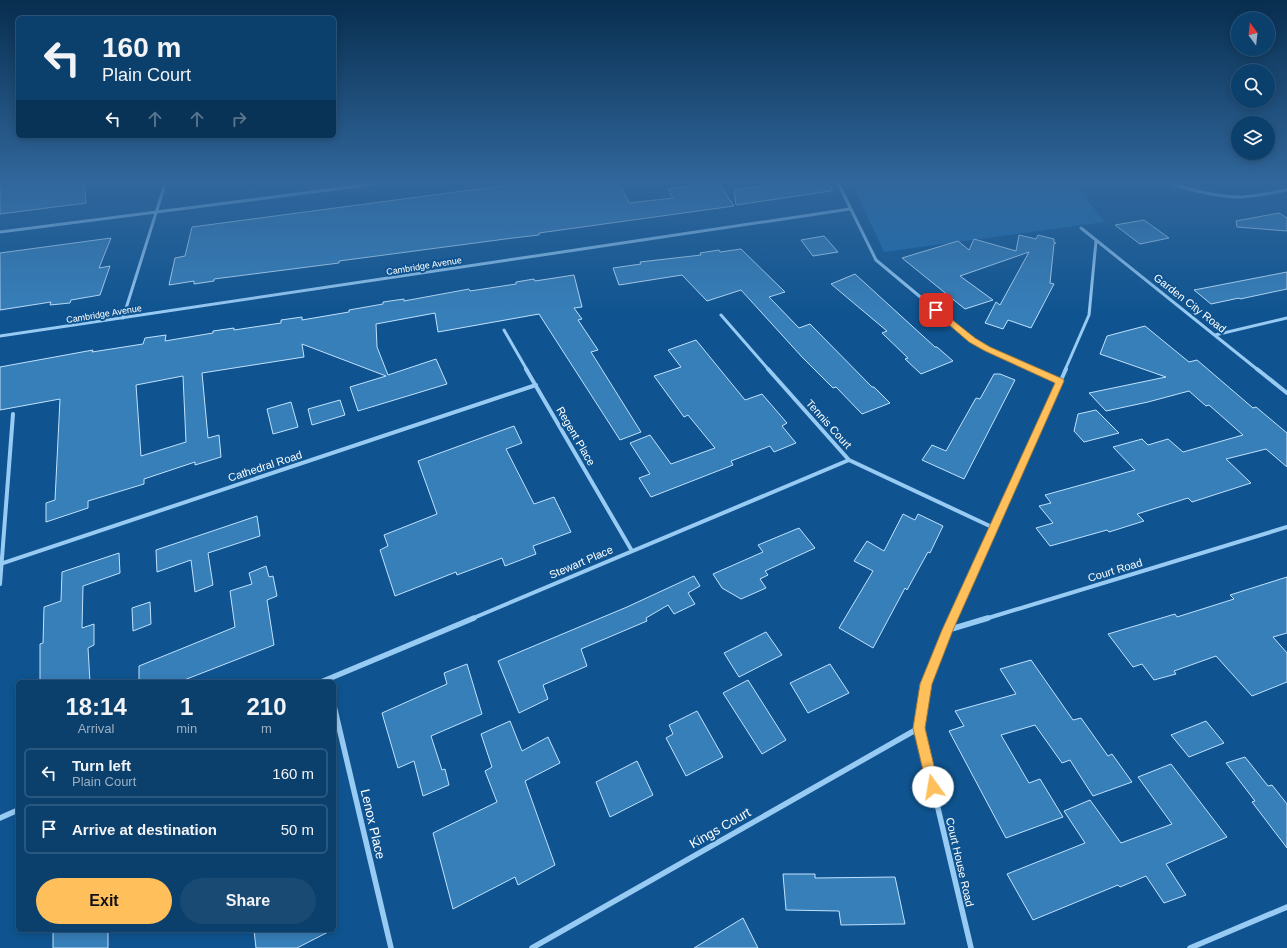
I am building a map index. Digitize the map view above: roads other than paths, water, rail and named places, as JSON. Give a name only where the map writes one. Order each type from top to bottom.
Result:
[{"type":"street","points":[[0,232],[53,225]]},
{"type":"street","points":[[123,318],[152,225]]},
{"type":"street","name":"Cambridge Avenue","points":[[0,336],[742,225]]},
{"type":"street","points":[[858,225],[876,260],[972,340],[988,349],[1060,381]]},
{"type":"street","name":"Garden City Road","points":[[1080,228],[1287,393]]},
{"type":"street","name":"Court House Road","points":[[971,948],[919,728],[926,684],[948,630],[1089,315],[1096,241]]},
{"type":"street","name":"Tennis Court","points":[[721,315],[849,460],[994,528]]},
{"type":"street","points":[[1215,335],[1287,318]]},
{"type":"street","name":"Regent Place","points":[[504,330],[632,551]]},
{"type":"street","name":"Cathedral Road","points":[[1,563],[536,385]]},
{"type":"street","points":[[0,584],[13,414]]},
{"type":"street","name":"Stewart Place","points":[[330,680],[849,460]]},
{"type":"street","name":"Court Road","points":[[948,630],[1287,527]]},
{"type":"street","name":"Lenox Place","points":[[336,714],[391,948]]},
{"type":"street","name":"Kings Court","points":[[532,948],[919,728]]},
{"type":"street","points":[[0,818],[16,811]]},
{"type":"street","points":[[1190,948],[1287,907]]}]
